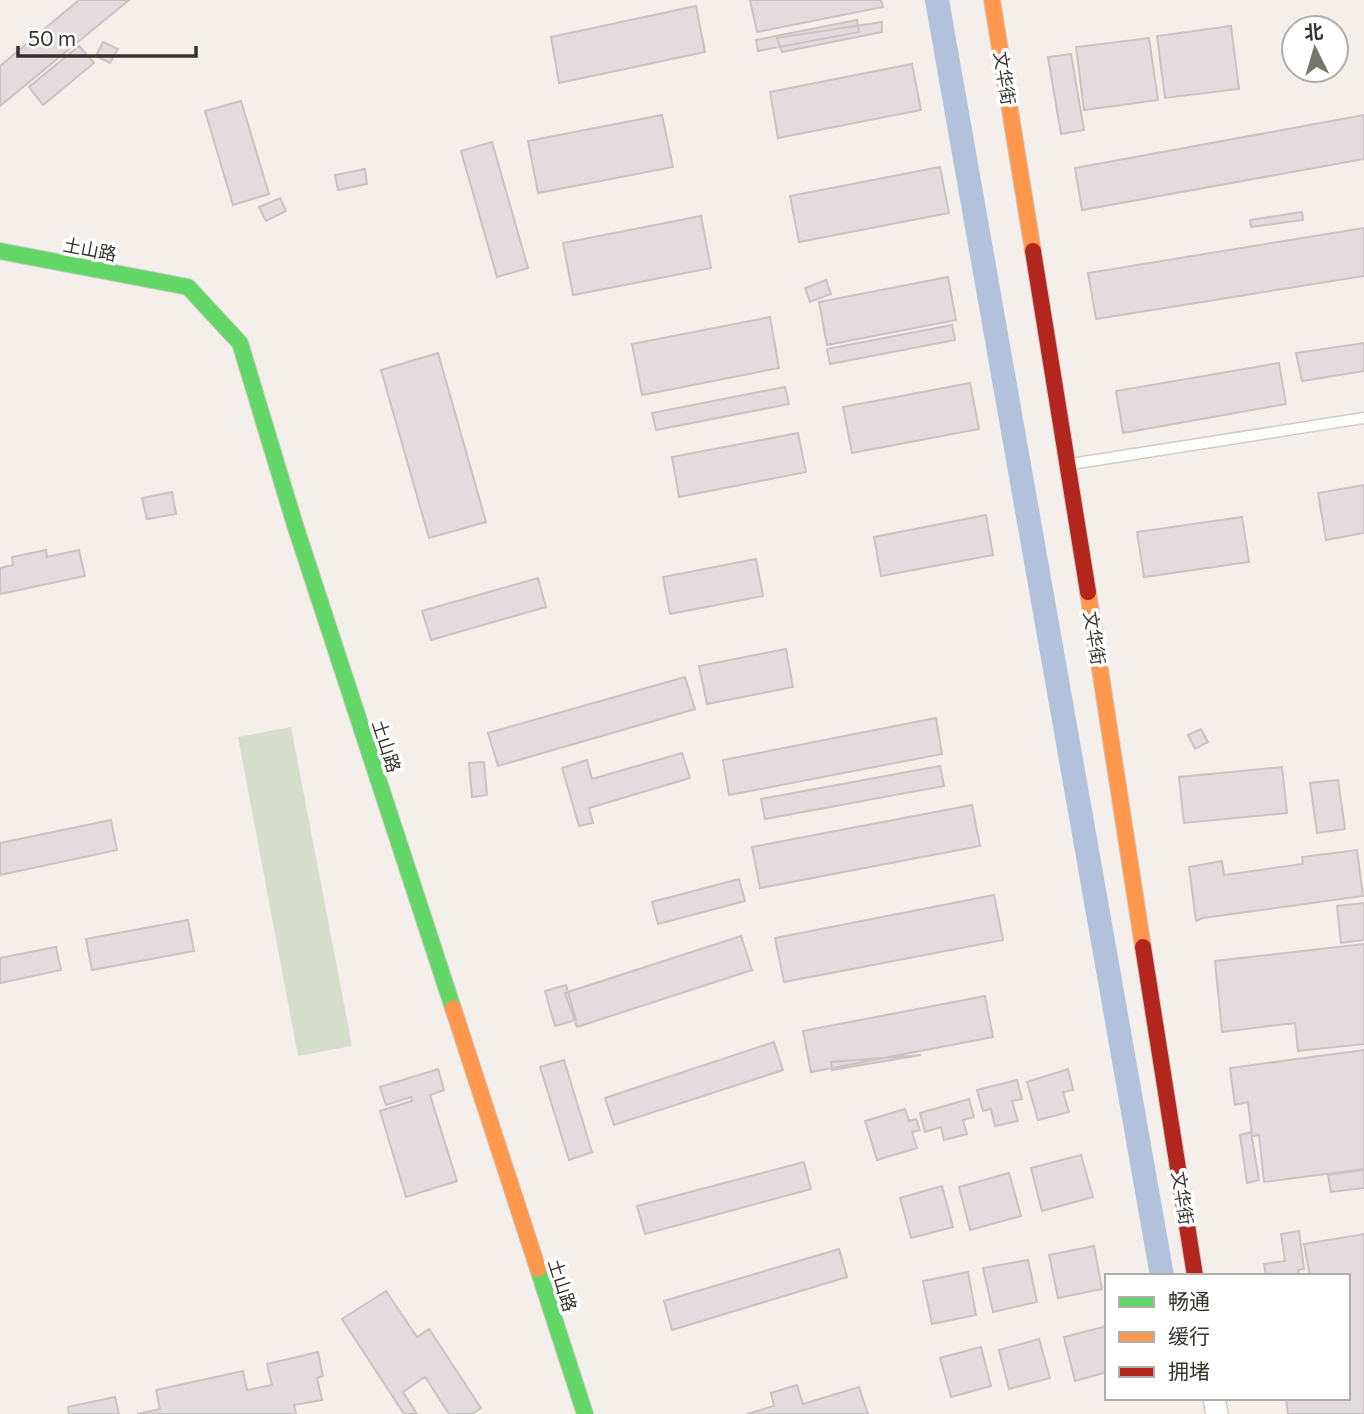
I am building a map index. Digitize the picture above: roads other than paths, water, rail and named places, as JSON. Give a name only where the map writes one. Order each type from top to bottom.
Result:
[{"type":"street","name":"文华街","points":[[992,0],[1068,464],[1195,1274]]},
{"type":"street","name":"土山路","points":[[0,251],[187,287],[240,343],[295,525],[585,1414]]},
{"type":"lane","points":[[1068,464],[1364,418]]},
{"type":"waterway","points":[[937,0],[1162,1274]]}]
